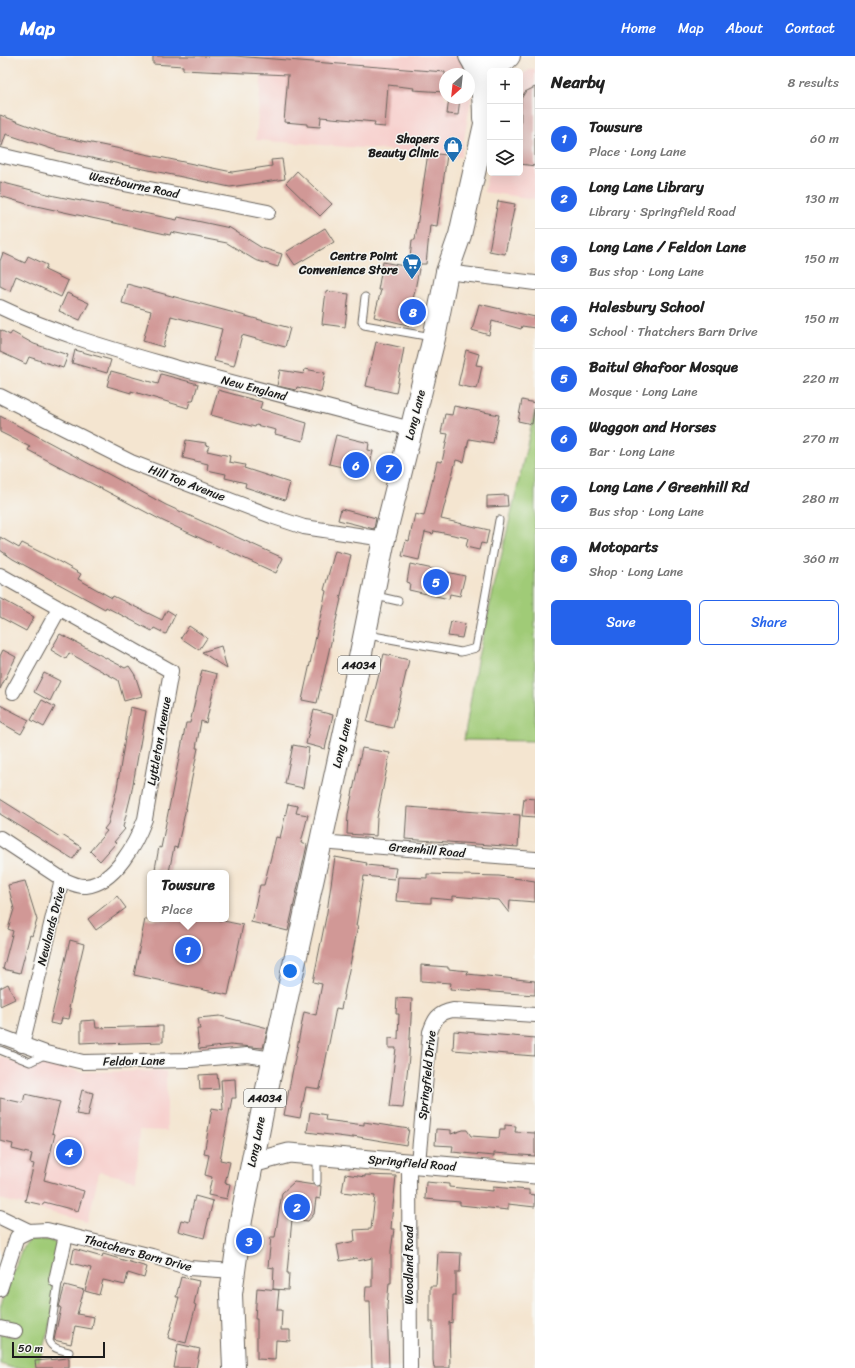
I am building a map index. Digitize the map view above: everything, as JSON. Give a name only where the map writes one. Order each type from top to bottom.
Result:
[{"type":"main road","points":[[470,56],[482,64],[490,65],[508,61]]},
{"type":"main road","name":"Long Lane","points":[[470,56],[477,67],[481,83],[484,123]]},
{"type":"main road","name":"Long Lane","points":[[234,1368],[231,1294],[257,1137],[374,595],[384,539],[434,338],[447,272],[460,235],[489,104]]},
{"type":"street","name":"Westbourne Road","points":[[0,155],[119,183],[268,212]]},
{"type":"street","points":[[447,272],[535,283]]},
{"type":"street","name":"New England","points":[[0,307],[57,332],[97,345],[253,389],[411,429]]},
{"type":"street","name":"Hill Top Avenue","points":[[0,396],[131,462],[274,517],[304,527],[384,539]]},
{"type":"street","name":"Lyttleton Avenue","points":[[0,575],[171,671],[145,819],[138,839],[108,876],[96,884],[84,886],[62,879]]},
{"type":"street","points":[[13,692],[59,608]]},
{"type":"street","name":"Newlands Drive","points":[[0,838],[62,879],[22,1045]]},
{"type":"street","name":"Greenhill Road","points":[[320,842],[535,859]]},
{"type":"street","name":"Springfield Drive","points":[[413,1163],[430,1032],[434,1022],[442,1012],[453,1010],[535,1015]]},
{"type":"street","name":"Feldon Lane","points":[[0,1036],[46,1054],[83,1062],[190,1060],[247,1055],[273,1059]]},
{"type":"street","name":"Springfield Road","points":[[257,1137],[289,1153]]},
{"type":"street","name":"Springfield Road","points":[[252,1163],[289,1153],[535,1174]]},
{"type":"street","name":"Woodland Road","points":[[410,1368],[413,1163]]},
{"type":"street","points":[[0,1217],[29,1232]]},
{"type":"street","name":"Thatchers Barn Drive","points":[[29,1232],[47,1230],[152,1256],[189,1268],[234,1271]]},
{"type":"street","points":[[0,1289],[17,1237],[29,1232]]},
{"type":"street","points":[[56,1280],[66,1235]]},
{"type":"street","points":[[0,1328],[15,1331]]},
{"type":"lane","points":[[365,297],[362,321],[364,325],[434,338]]},
{"type":"lane","points":[[365,634],[461,652],[476,648],[498,520]]},
{"type":"lane","points":[[374,595],[398,602]]},
{"type":"lane","points":[[0,1050],[30,1062],[46,1054]]},
{"type":"lane","points":[[316,1182],[317,1155]]},
{"type":"lane","points":[[56,1280],[58,1283],[49,1341],[50,1345],[55,1348],[69,1352]]},
{"type":"shaded area","points":[[263,56],[461,56],[466,68],[439,68],[439,104],[470,104],[461,157],[256,140]]},
{"type":"shaded area","points":[[531,69],[535,69],[535,199],[484,192],[488,176],[523,176],[523,74]]},
{"type":"shaded area","points":[[0,1056],[32,1068],[47,1062],[80,1072],[166,1071],[167,1131],[140,1130],[136,1180],[99,1172],[88,1222],[0,1199]]},
{"type":"green space","points":[[535,410],[535,741],[464,740],[477,661]]},
{"type":"green space","points":[[31,1239],[47,1240],[57,1243],[51,1284],[61,1287],[37,1368],[13,1368],[0,1364],[0,1334],[16,1337],[20,1326],[1,1319],[0,1308],[23,1246]]},
{"type":"building","points":[[153,56],[234,56],[439,72],[439,92],[413,90],[414,88],[388,85],[385,127],[374,126],[375,122],[321,117],[320,127],[307,126],[307,124],[284,122],[288,75],[183,70],[183,66],[153,64]]},
{"type":"building","points":[[535,87],[535,166],[523,164],[523,96],[525,92]]},
{"type":"building","points":[[448,104],[459,104],[458,115],[447,114]]},
{"type":"building","points":[[0,115],[53,135],[232,172],[272,166],[271,160],[282,159],[285,179],[230,187],[58,151],[6,134],[2,146],[0,146]]},
{"type":"building","points":[[428,153],[447,155],[437,226],[430,225],[426,264],[420,264],[412,305],[418,306],[412,326],[374,317],[381,290],[378,290],[383,262],[409,267],[412,240],[415,240]]},
{"type":"building","points":[[297,171],[332,204],[320,216],[286,183]]},
{"type":"building","points":[[0,182],[55,196],[177,220],[178,217],[230,228],[262,248],[282,254],[278,267],[255,260],[227,243],[171,232],[170,235],[27,204],[0,196]]},
{"type":"building","points":[[498,201],[515,204],[505,254],[489,251]]},
{"type":"building","points":[[325,228],[334,242],[295,265],[286,252]]},
{"type":"building","points":[[3,253],[25,263],[28,256],[47,265],[45,270],[68,281],[61,297],[16,276],[10,291],[0,286],[0,261]]},
{"type":"building","points":[[127,284],[290,328],[285,347],[242,335],[234,366],[214,361],[222,329],[171,316],[163,347],[143,341],[151,311],[122,303]]},
{"type":"building","points":[[326,291],[349,294],[345,327],[322,324]]},
{"type":"building","points":[[67,293],[89,303],[80,320],[59,311]]},
{"type":"building","points":[[479,304],[535,317],[535,328],[522,326],[521,329],[492,321],[489,335],[472,330]]},
{"type":"building","points":[[0,330],[10,335],[12,332],[34,344],[68,355],[63,368],[29,357],[26,364],[0,352]]},
{"type":"building","points":[[376,342],[404,348],[396,393],[366,386]]},
{"type":"building","points":[[75,350],[111,360],[107,373],[72,363]]},
{"type":"building","points":[[466,350],[479,354],[476,365],[482,366],[477,389],[458,385]]},
{"type":"building","points":[[305,369],[325,373],[321,392],[297,387],[296,390],[277,386],[280,370],[304,374]]},
{"type":"building","points":[[111,371],[158,384],[161,374],[198,384],[193,401],[190,401],[188,408],[131,391],[131,393],[107,386]]},
{"type":"building","points":[[218,390],[262,402],[260,409],[307,423],[303,441],[275,434],[276,430],[256,425],[255,427],[211,415]]},
{"type":"building","points":[[522,400],[535,403],[532,424],[518,421]]},
{"type":"building","points":[[454,406],[499,415],[493,443],[469,439],[464,462],[456,460],[441,519],[489,530],[486,544],[481,543],[479,550],[466,547],[468,538],[434,531],[433,534],[425,532],[419,560],[402,556],[406,540],[409,541],[415,514],[424,516],[437,461],[442,462],[448,434],[441,433],[445,414],[452,415]]},
{"type":"building","points":[[0,416],[166,505],[283,558],[276,573],[163,521],[28,450],[30,447],[0,432]]},
{"type":"building","points":[[336,435],[369,443],[368,450],[373,451],[368,473],[329,464]]},
{"type":"building","points":[[186,440],[206,443],[205,445],[209,446],[207,451],[230,456],[229,462],[245,465],[244,468],[290,483],[285,500],[245,487],[246,483],[225,478],[226,474],[207,470],[208,464],[183,458]]},
{"type":"building","points":[[507,495],[508,506],[487,507],[487,496]]},
{"type":"building","points":[[341,509],[376,518],[374,529],[338,520]]},
{"type":"building","points":[[0,537],[19,548],[22,543],[58,561],[81,574],[78,579],[112,598],[113,596],[162,620],[167,610],[175,615],[166,634],[154,628],[152,631],[106,607],[105,609],[13,559],[0,550]]},
{"type":"building","points":[[335,551],[351,555],[317,703],[302,700],[326,591],[324,590]]},
{"type":"building","points":[[410,564],[465,576],[460,596],[450,594],[449,599],[409,590],[410,583],[407,582]]},
{"type":"building","points":[[0,598],[34,617],[26,631],[0,617]]},
{"type":"building","points":[[451,621],[465,624],[462,638],[448,636]]},
{"type":"building","points":[[189,626],[207,638],[199,650],[181,638]]},
{"type":"building","points":[[60,634],[125,668],[129,666],[135,675],[142,696],[124,701],[118,680],[69,653],[66,659],[51,650]]},
{"type":"building","points":[[221,646],[227,669],[202,652]]},
{"type":"building","points":[[3,650],[16,657],[0,689],[0,656]]},
{"type":"building","points":[[384,654],[409,660],[393,728],[367,722]]},
{"type":"building","points":[[202,670],[217,674],[206,723],[201,721],[196,748],[198,748],[177,848],[174,847],[169,870],[155,869],[159,847],[161,848],[186,723],[190,723]]},
{"type":"building","points":[[44,673],[60,681],[50,701],[34,692]]},
{"type":"building","points":[[42,700],[55,707],[44,727],[31,720]]},
{"type":"building","points":[[0,705],[29,720],[21,734],[0,722]]},
{"type":"building","points":[[130,707],[146,711],[131,795],[123,827],[125,829],[114,842],[116,843],[100,861],[90,851],[107,831],[104,829],[108,824],[117,788]]},
{"type":"building","points":[[314,710],[333,715],[325,749],[306,744]]},
{"type":"building","points":[[293,745],[309,748],[303,788],[285,784]]},
{"type":"building","points":[[362,748],[390,753],[377,818],[376,836],[347,834],[348,814]]},
{"type":"building","points":[[524,798],[535,799],[535,817],[522,816]]},
{"type":"building","points":[[0,799],[60,837],[62,835],[81,847],[73,859],[0,814]]},
{"type":"building","points":[[288,804],[298,806],[296,813],[308,815],[301,843],[307,845],[288,931],[251,922],[260,885],[264,885],[276,837],[280,838]]},
{"type":"building","points":[[407,807],[520,815],[518,847],[405,839]]},
{"type":"building","points":[[335,857],[367,863],[366,865],[396,868],[394,879],[364,876],[356,926],[358,926],[341,1009],[336,1008],[320,1089],[306,1087],[300,1118],[284,1115],[304,1012],[316,1015],[322,984],[313,982],[327,912]]},
{"type":"building","points":[[427,874],[499,876],[535,881],[535,902],[510,900],[509,913],[499,900],[453,896],[453,900],[431,898],[431,903],[396,901],[398,877],[427,878]]},
{"type":"building","points":[[25,881],[37,920],[32,936],[30,935],[20,973],[3,969],[13,931],[8,929],[14,909],[8,885]]},
{"type":"building","points":[[117,896],[126,908],[96,930],[88,919]]},
{"type":"building","points":[[145,919],[147,919],[147,922],[228,922],[243,925],[228,995],[134,975]]},
{"type":"building","points":[[70,940],[84,944],[69,1008],[71,1009],[69,1019],[62,1018],[60,1025],[50,1023]]},
{"type":"building","points":[[421,965],[448,967],[448,969],[468,971],[467,974],[535,981],[535,995],[450,989],[451,983],[421,981]]},
{"type":"building","points":[[8,984],[15,999],[0,1006],[0,988]]},
{"type":"building","points":[[397,998],[412,999],[409,1057],[403,1108],[389,1107],[396,1048],[389,1048],[389,1038],[398,1039],[399,1014],[396,1014]]},
{"type":"building","points":[[220,1016],[268,1028],[263,1048],[230,1045],[199,1049],[197,1029],[200,1029],[198,1018]]},
{"type":"building","points":[[95,1020],[96,1028],[163,1026],[163,1042],[100,1044],[100,1042],[81,1043],[81,1021]]},
{"type":"building","points":[[454,1031],[535,1038],[535,1056],[453,1050]]},
{"type":"building","points":[[217,1074],[219,1089],[200,1090],[199,1075]]},
{"type":"building","points":[[235,1079],[236,1098],[232,1098],[220,1160],[230,1162],[225,1183],[230,1184],[227,1199],[208,1195],[212,1177],[205,1175],[209,1155],[204,1154],[212,1108],[223,1110],[221,1080]]},
{"type":"building","points":[[82,1090],[93,1093],[88,1116],[76,1114]]},
{"type":"building","points":[[25,1094],[60,1102],[52,1133],[55,1134],[44,1180],[84,1191],[78,1211],[44,1202],[43,1205],[25,1201],[34,1164],[30,1163],[32,1154],[12,1149],[13,1144],[0,1141],[0,1098],[23,1103]]},
{"type":"building","points":[[310,1112],[326,1115],[325,1120],[364,1125],[364,1122],[409,1129],[406,1145],[353,1136],[353,1138],[307,1132]]},
{"type":"building","points":[[505,1125],[516,1126],[515,1132],[535,1133],[535,1156],[494,1153],[494,1156],[452,1152],[453,1146],[435,1145],[436,1129],[451,1130],[451,1134],[467,1130],[471,1136],[499,1138],[500,1129],[505,1129]]},
{"type":"building","points":[[345,1174],[365,1177],[365,1175],[396,1176],[391,1229],[394,1229],[391,1251],[391,1283],[389,1283],[387,1306],[389,1368],[372,1368],[370,1301],[365,1301],[366,1287],[372,1287],[372,1258],[358,1261],[357,1258],[340,1261],[337,1245],[355,1241],[354,1230],[371,1229],[375,1196],[342,1192]]},
{"type":"building","points":[[294,1182],[321,1186],[320,1199],[316,1198],[314,1214],[308,1221],[292,1219],[287,1273],[289,1273],[288,1290],[273,1289],[274,1268],[268,1267],[271,1237],[275,1237],[282,1193]]},
{"type":"building","points":[[426,1182],[449,1184],[449,1187],[493,1191],[493,1187],[529,1190],[529,1194],[535,1195],[535,1207],[508,1204],[508,1210],[460,1205],[460,1202],[425,1199]]},
{"type":"building","points":[[195,1196],[213,1201],[204,1238],[178,1231],[181,1220],[189,1222]]},
{"type":"building","points":[[74,1249],[102,1257],[103,1254],[147,1267],[144,1278],[128,1273],[125,1285],[103,1280],[99,1295],[85,1291],[91,1268],[71,1263]]},
{"type":"building","points":[[438,1252],[461,1253],[460,1272],[456,1272],[456,1295],[453,1295],[452,1323],[449,1322],[450,1368],[434,1368],[433,1360],[433,1322],[430,1322],[430,1286],[436,1286]]},
{"type":"building","points":[[181,1277],[199,1281],[194,1304],[196,1305],[186,1343],[168,1338],[179,1297],[176,1297]]},
{"type":"building","points":[[65,1285],[84,1290],[77,1314],[94,1317],[92,1329],[75,1326],[71,1344],[54,1340],[61,1308],[59,1307]]},
{"type":"building","points":[[257,1288],[279,1290],[277,1310],[282,1310],[281,1330],[290,1330],[290,1341],[276,1340],[275,1360],[257,1359],[257,1319],[255,1319]]},
{"type":"building","points":[[178,1344],[200,1349],[196,1368],[174,1368]]},
{"type":"building","points":[[69,1358],[69,1368],[36,1368],[35,1361]]},
{"type":"place","name":"Shapers Beauty Clinic","points":[[453,163]]},
{"type":"place","name":"Centre Point Convenience Store","points":[[412,280]]},
{"type":"place","name":"Motoparts","points":[[413,312]]},
{"type":"place","name":"Waggon and Horses","points":[[356,465]]},
{"type":"place","name":"Long Lane / Greenhill Rd","points":[[389,468]]},
{"type":"place","name":"Baitul Ghafoor Mosque","points":[[436,582]]},
{"type":"place","name":"Towsure","points":[[188,950]]},
{"type":"place","name":"Halesbury School","points":[[69,1152]]},
{"type":"place","name":"Long Lane Library","points":[[297,1207]]},
{"type":"place","name":"Long Lane / Feldon Lane","points":[[249,1241]]}]
